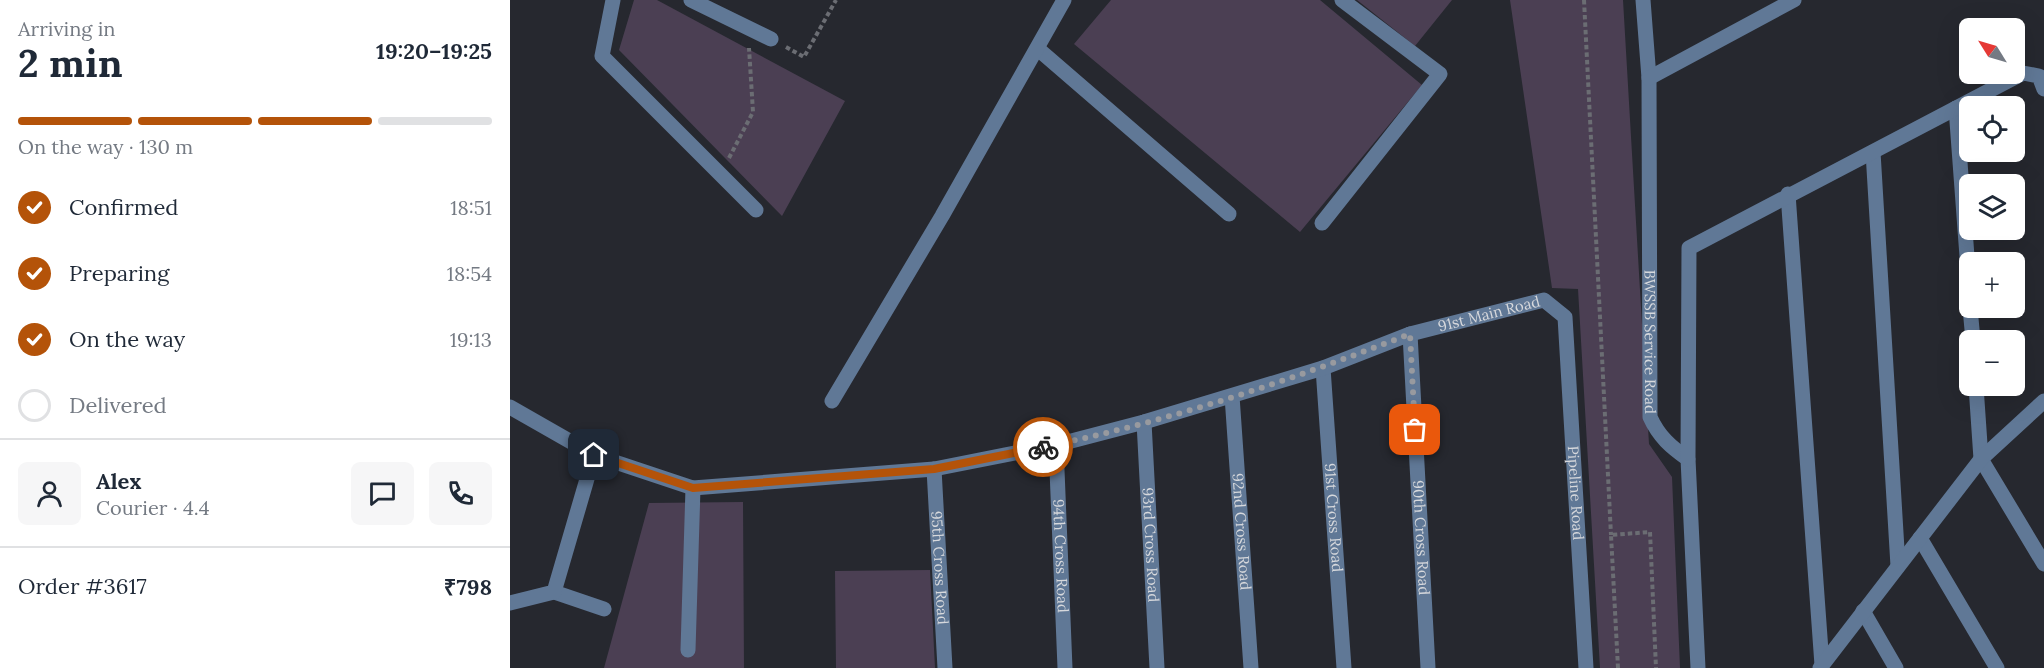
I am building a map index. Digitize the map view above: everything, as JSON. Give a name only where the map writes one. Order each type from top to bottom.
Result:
[{"type":"street","points":[[613,0],[602,56],[756,210]]},
{"type":"street","points":[[690,0],[771,39]]},
{"type":"street","points":[[832,401],[1038,49],[1064,0]]},
{"type":"street","points":[[1322,223],[1440,74],[1342,0]]},
{"type":"street","name":"BWSSB Service Road","points":[[1643,0],[1649,78],[1650,417],[1657,432],[1668,445],[1688,459]]},
{"type":"street","points":[[1649,78],[1794,0]]},
{"type":"street","points":[[1038,49],[1229,214]]},
{"type":"street","points":[[1698,668],[1688,459],[1689,248],[1788,194],[2023,73],[2042,78]]},
{"type":"street","points":[[1956,108],[1967,252]]},
{"type":"street","points":[[1873,152],[1898,566]]},
{"type":"street","points":[[1788,194],[1821,667]]},
{"type":"street","name":"91st Main Road","points":[[510,407],[594,455],[693,488],[934,469],[1056,445],[1144,422],[1323,368],[1410,334],[1544,300],[1565,317]]},
{"type":"street","name":"Pipeline Road","points":[[1565,317],[1586,668]]},
{"type":"street","name":"90th Cross Road","points":[[1410,334],[1428,668]]},
{"type":"street","name":"91st Cross Road","points":[[1323,368],[1344,668]]},
{"type":"street","name":"92nd Cross Road","points":[[1232,396],[1251,668]]},
{"type":"street","points":[[1977,396],[1981,459],[2044,564]]},
{"type":"street","points":[[1821,667],[1981,459],[2044,400]]},
{"type":"street","name":"93rd Cross Road","points":[[1144,422],[1157,668]]},
{"type":"street","name":"94th Cross Road","points":[[1056,445],[1065,668]]},
{"type":"street","points":[[554,592],[594,455]]},
{"type":"street","name":"95th Cross Road","points":[[934,469],[945,668]]},
{"type":"street","points":[[687,650],[693,488]]},
{"type":"street","points":[[1920,538],[1997,668]]},
{"type":"street","points":[[510,603],[554,592],[604,609]]},
{"type":"street","points":[[1863,611],[1896,668]]},
{"type":"path","points":[[771,39],[804,57],[836,0]]},
{"type":"path","points":[[1584,0],[1618,668]]},
{"type":"path","points":[[720,174],[753,112],[748,28]]},
{"type":"path","points":[[1611,535],[1650,532],[1656,668]]},
{"type":"shaded area","points":[[634,0],[657,0],[845,101],[782,216],[619,50]]},
{"type":"shaded area","points":[[1111,0],[1320,0],[1422,85],[1300,232],[1074,44]]},
{"type":"shaded area","points":[[1357,0],[1452,0],[1415,46]]},
{"type":"shaded area","points":[[1510,0],[1623,0],[1649,444],[1672,477],[1680,668],[1600,668],[1578,289],[1552,288]]},
{"type":"shaded area","points":[[743,502],[744,668],[604,668],[649,503]]},
{"type":"shaded area","points":[[930,570],[935,668],[836,668],[835,571]]},
{"type":"way so far","points":[[1043,447],[1144,422],[1255,389],[1323,368],[1410,334],[1415,430]]},
{"type":"route","points":[[594,455],[693,488],[934,469],[1043,447]]}]
